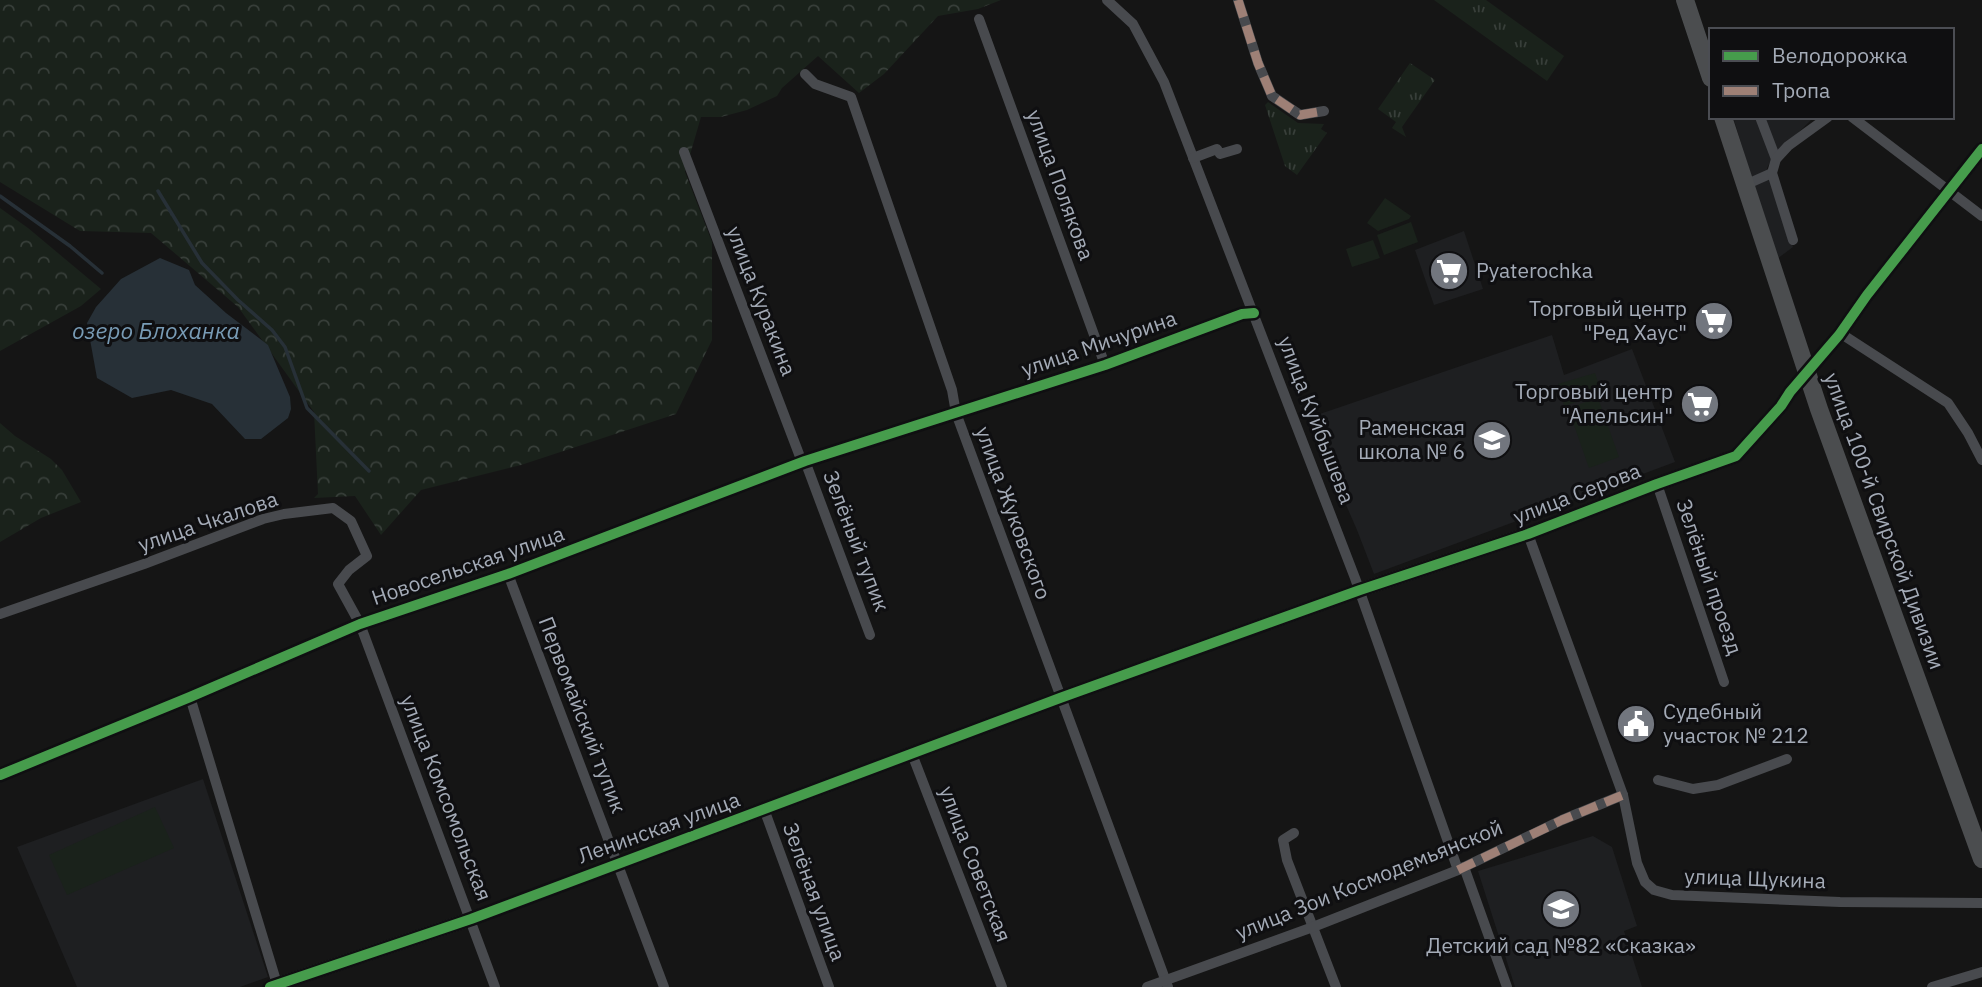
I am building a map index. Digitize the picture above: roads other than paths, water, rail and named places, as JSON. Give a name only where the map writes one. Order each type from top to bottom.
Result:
[{"type":"main road","points":[[1685,0],[1709,72]]},
{"type":"main road","name":"улица 100-й Свирской Дивизии","points":[[1724,119],[1807,373],[1982,859]]},
{"type":"street","name":"улица Куйбышева","points":[[1107,0],[1133,24],[1164,82],[1360,590],[1507,987]]},
{"type":"street","points":[[1238,0],[1258,64],[1272,96],[1300,115],[1324,111]]},
{"type":"street","name":"улица Полякова","points":[[979,19],[1105,365]]},
{"type":"street","name":"улица Жуковского","points":[[806,74],[814,84],[851,97],[952,390],[956,413],[1166,984]]},
{"type":"street","points":[[1761,119],[1776,159]]},
{"type":"street","points":[[1793,240],[1772,173],[1776,159],[1788,146],[1825,119]]},
{"type":"street","points":[[1855,119],[1982,216]]},
{"type":"street","points":[[1193,158],[1217,149],[1220,154],[1237,149]]},
{"type":"street","name":"улица Серова","points":[[1060,698],[1360,590],[1528,534],[1736,456],[1781,406],[1982,149]]},
{"type":"street","name":"улица Куракина","points":[[684,152],[803,462]]},
{"type":"street","points":[[1745,185],[1772,173]]},
{"type":"street","name":"улица Мичурина","points":[[956,413],[1105,365],[1242,313],[1254,313]]},
{"type":"street","points":[[1840,332],[1948,403],[1982,460]]},
{"type":"street","name":"Новосельская улица","points":[[0,775],[360,624],[508,574],[803,462],[956,413]]},
{"type":"street","name":"Зелёный тупик","points":[[803,462],[870,635]]},
{"type":"street","name":"Зелёный проезд","points":[[1657,484],[1724,682]]},
{"type":"street","name":"улица Чкалова","points":[[0,614],[263,519],[333,508],[351,520],[367,556],[349,570],[338,584],[360,624]]},
{"type":"street","name":"улица Щукина","points":[[1528,534],[1623,794],[1637,863],[1645,882],[1654,890],[1672,895],[1840,902],[1982,903]]},
{"type":"street","name":"Первомайский тупик","points":[[508,574],[664,987]]},
{"type":"street","name":"улица Комсомольская","points":[[360,624],[495,987]]},
{"type":"street","points":[[190,697],[273,986]]},
{"type":"street","name":"Ленинская улица","points":[[273,986],[471,919],[1060,698]]},
{"type":"street","name":"улица Советская","points":[[912,754],[1002,987]]},
{"type":"street","points":[[1658,780],[1693,789],[1718,785],[1787,759]]},
{"type":"street","name":"улица Зои Космодемьянской","points":[[1147,987],[1166,984],[1461,868],[1623,794]]},
{"type":"street","name":"Зелёная улица","points":[[764,809],[829,987]]},
{"type":"street","points":[[1294,833],[1283,840],[1287,860],[1336,987]]},
{"type":"street","points":[[314,987],[319,972]]},
{"type":"street","points":[[1932,987],[1982,972]]},
{"type":"water","name":"озеро Блоханка","points":[[160,258],[189,270],[195,285],[268,345],[290,397],[291,409],[288,418],[261,439],[245,439],[212,404],[171,390],[132,398],[97,378],[87,323],[96,307],[121,279]]},
{"type":"waterway","points":[[158,191],[202,263],[272,330],[285,347],[307,408],[369,471]]},
{"type":"waterway","points":[[0,196],[70,246],[102,273]]},
{"type":"place","name":"Pyaterochka","points":[[1449,271]]},
{"type":"place","name":"Торговый центр \"Ред Хаус\"","points":[[1714,321]]},
{"type":"place","name":"Торговый центр \"Апельсин\"","points":[[1700,404]]},
{"type":"place","name":"Раменская школа № 6","points":[[1492,440]]},
{"type":"place","name":"Судебный участок № 212","points":[[1636,724]]},
{"type":"place","name":"Детский сад №82 «Сказка»","points":[[1561,909]]}]
